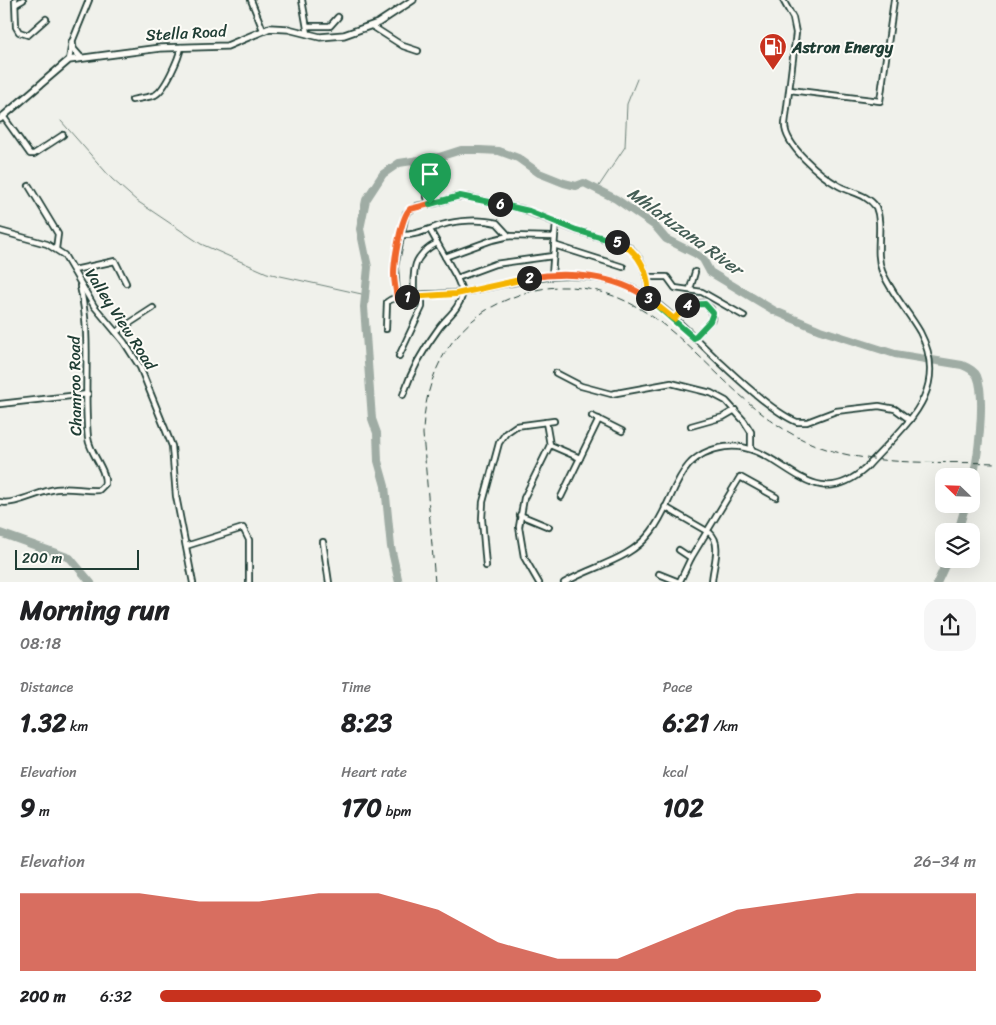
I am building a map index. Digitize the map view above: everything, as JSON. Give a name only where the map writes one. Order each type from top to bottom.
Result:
[{"type":"main road","name":"Stella Road","points":[[68,60],[181,47],[232,46],[263,30],[280,28],[308,34],[336,36],[372,26],[413,0]]},
{"type":"main road","points":[[72,42],[73,49],[80,58]]},
{"type":"main road","points":[[2,117],[68,60]]},
{"type":"street","points":[[23,0],[16,2],[16,27],[22,34],[28,35],[46,19]]},
{"type":"street","points":[[68,60],[72,42],[89,0]]},
{"type":"street","points":[[251,0],[263,30]]},
{"type":"street","points":[[302,0],[308,34]]},
{"type":"street","points":[[564,582],[629,553],[653,530],[682,472],[699,457],[726,447],[751,448],[800,479],[817,485],[842,483],[858,475],[910,420],[922,403],[930,377],[927,351],[919,330],[888,284],[880,265],[878,211],[867,198],[834,183],[801,155],[788,139],[785,128],[796,33],[784,2],[791,0]]},
{"type":"street","points":[[790,90],[880,101],[894,0]]},
{"type":"street","points":[[307,26],[330,26],[338,17]]},
{"type":"street","points":[[372,26],[403,46],[418,51]]},
{"type":"street","points":[[132,100],[155,95],[160,91],[175,64],[181,47]]},
{"type":"street","points":[[2,117],[30,154],[34,154],[63,135]]},
{"type":"street","points":[[0,231],[56,248],[58,234],[29,186]]},
{"type":"street","points":[[425,190],[430,204]]},
{"type":"street","points":[[397,298],[394,274],[404,215],[408,210],[455,197],[467,197],[522,209],[629,246],[648,278],[648,298]]},
{"type":"street","points":[[401,236],[457,222],[490,222],[502,226],[509,236]]},
{"type":"street","points":[[552,275],[556,222]]},
{"type":"street","points":[[403,395],[426,349],[440,327],[456,311],[463,293],[457,278],[430,230]]},
{"type":"street","points":[[445,258],[492,240],[509,236],[554,237]]},
{"type":"street","points":[[414,296],[416,265],[424,251],[437,242]]},
{"type":"street","points":[[554,245],[623,267]]},
{"type":"street","name":"Valley View Road","points":[[56,248],[64,255],[74,270],[94,306],[116,332],[140,366],[172,446],[176,496],[193,582]]},
{"type":"street","points":[[457,278],[495,264],[553,256]]},
{"type":"street","points":[[74,270],[115,261],[126,283]]},
{"type":"street","points":[[690,289],[695,272]]},
{"type":"street","points":[[386,329],[388,302],[397,298],[463,293],[499,284],[552,275],[587,277],[609,281],[648,298],[674,319],[729,371],[797,422],[807,422],[836,411],[879,406],[894,409],[910,420]]},
{"type":"street","points":[[648,278],[667,277],[674,287],[702,292],[744,316]]},
{"type":"street","name":"Chamroo Road","points":[[0,502],[11,503],[56,489],[99,490],[105,486],[106,480],[89,441],[88,345],[80,282]]},
{"type":"street","points":[[399,356],[422,307],[422,296]]},
{"type":"street","points":[[674,319],[689,304],[703,304],[711,309],[712,319],[694,338]]},
{"type":"street","points":[[116,332],[153,308]]},
{"type":"street","points":[[556,373],[581,386],[611,394],[675,384],[720,397],[735,410],[749,428],[751,448]]},
{"type":"street","points":[[0,404],[88,394]]},
{"type":"street","points":[[692,426],[723,417],[735,410]]},
{"type":"street","points":[[592,416],[622,431]]},
{"type":"street","points":[[561,497],[599,419]]},
{"type":"street","points":[[486,566],[482,527],[483,502],[499,443],[506,433],[516,426],[554,421]]},
{"type":"street","points":[[539,582],[529,569],[521,548],[520,515],[527,491],[550,445],[546,422]]},
{"type":"street","points":[[550,445],[580,458]]},
{"type":"street","points":[[659,574],[679,582],[691,558],[740,478],[776,497]]},
{"type":"street","points":[[665,508],[708,531],[716,541],[712,580]]},
{"type":"street","points":[[520,515],[549,527]]},
{"type":"street","points":[[186,546],[237,528],[246,530],[249,540],[249,582]]},
{"type":"street","points":[[323,542],[329,582]]},
{"type":"street","points":[[679,550],[691,558]]},
{"type":"waterway","points":[[597,189],[625,147],[627,104],[637,79]]},
{"type":"waterway","points":[[61,121],[112,179],[137,201],[201,244],[267,273],[366,295]]},
{"type":"waterway","name":"Mhlatuzana River","points":[[399,582],[391,547],[385,486],[378,461],[377,433],[372,419],[364,307],[368,267],[360,229],[366,200],[383,174],[399,163],[439,157],[461,150],[499,151],[518,158],[539,173],[576,186],[584,183],[616,199],[655,226],[666,239],[703,259],[710,272],[775,311],[820,330],[895,354],[962,365],[970,369],[977,376],[981,399],[975,468]]},
{"type":"waterway","name":"Mhlatuzana River","points":[[960,523],[963,513]]},
{"type":"waterway","name":"Mhlatuzana River","points":[[0,533],[70,558],[90,582]]},
{"type":"waterway","name":"Mhlatuzana River","points":[[937,582],[944,568]]},
{"type":"railway","points":[[435,582],[423,434],[427,398],[432,381],[447,349],[470,322],[495,306],[535,290],[567,287],[604,293],[636,306],[665,326],[747,401],[775,423],[806,441],[828,450],[851,456],[900,461],[996,463]]},
{"type":"place","name":"Astron Energy","points":[[773,71]]},
{"type":"route","points":[[430,204],[417,206],[410,209],[404,215],[394,274],[397,298],[456,294],[542,276],[564,275],[587,277],[625,286],[652,301],[694,338],[712,317],[713,313],[707,305],[695,303],[686,305],[674,319],[657,305],[652,301],[648,298],[648,276],[629,246],[576,230],[522,209],[471,198],[460,196],[436,204],[430,204]]}]
